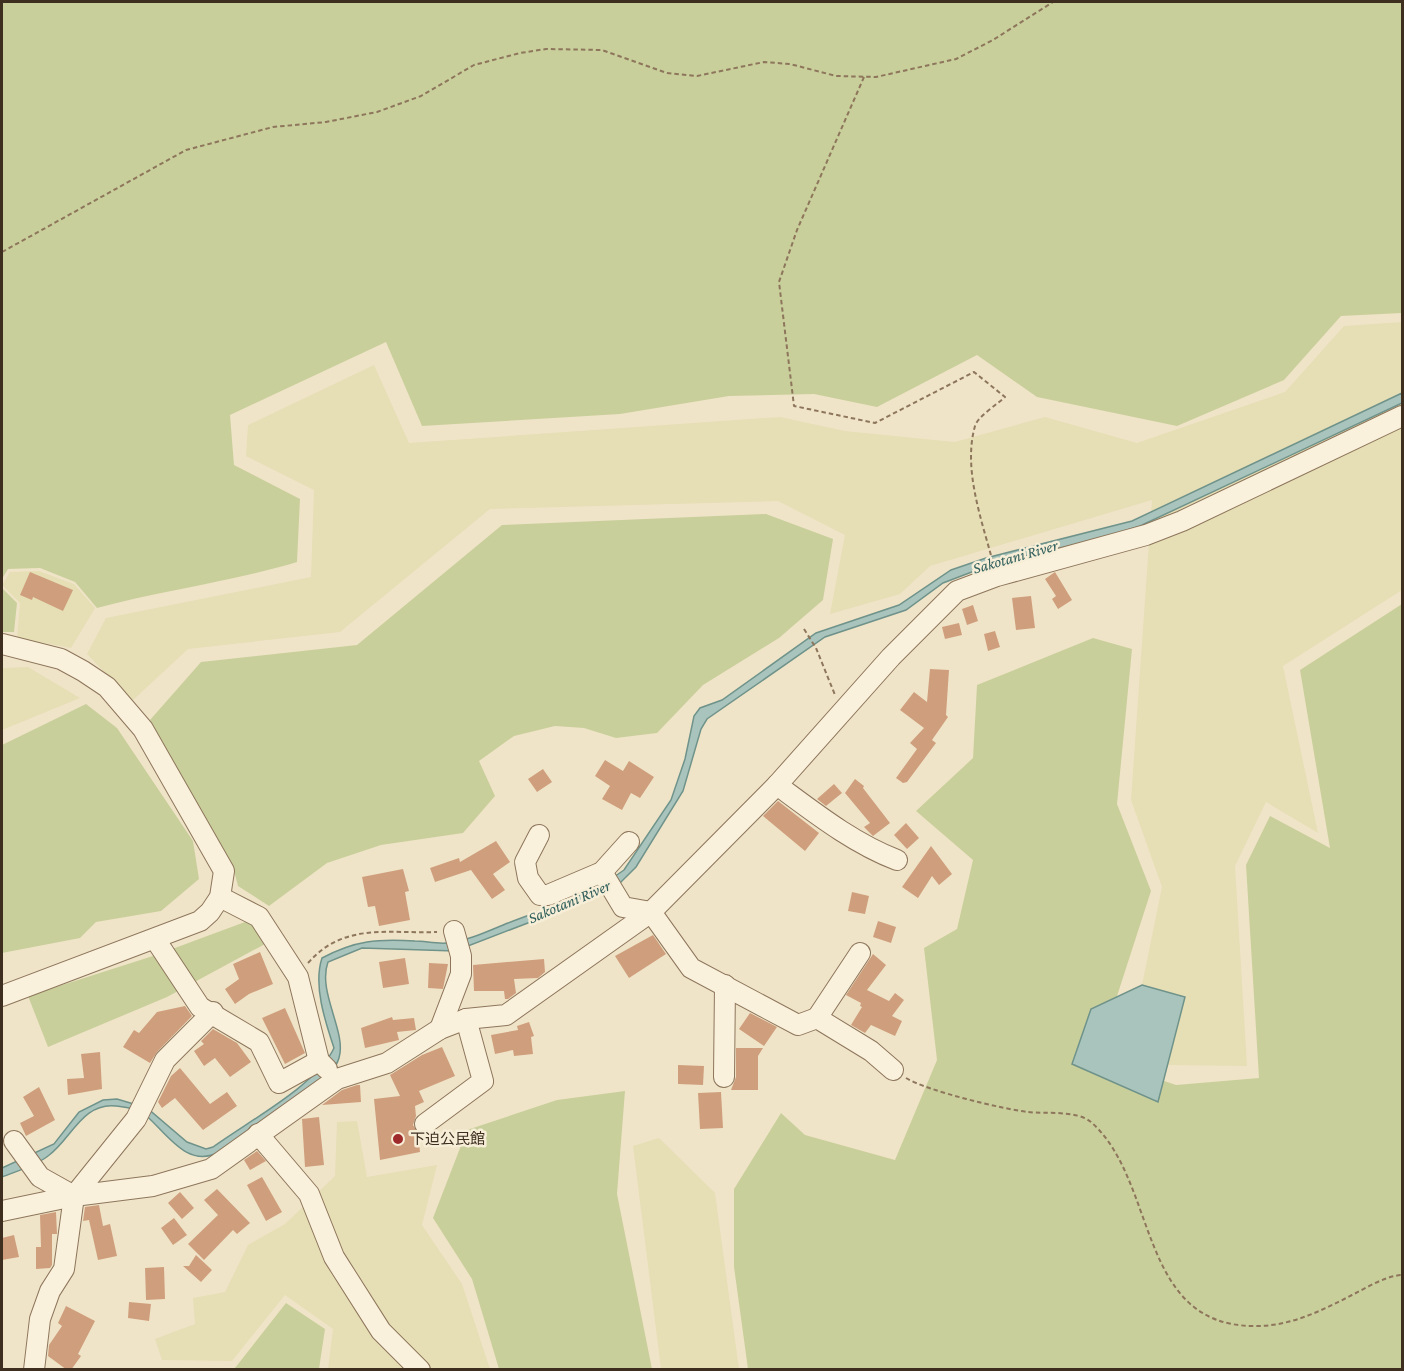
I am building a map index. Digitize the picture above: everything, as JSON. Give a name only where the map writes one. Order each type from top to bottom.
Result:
[{"type":"street","points":[[155,939],[200,1007],[213,1012],[259,1042],[279,1083],[330,1071],[387,1063],[440,1029],[466,1019],[506,1015],[651,912],[777,785],[842,712],[957,591],[997,576],[1146,535],[1182,521],[1402,416]]},
{"type":"street","points":[[2,644],[61,659],[107,687],[154,745],[224,871],[220,897],[210,912],[200,921],[2,996]]},
{"type":"street","points":[[777,785],[837,828],[897,860]]},
{"type":"street","points":[[539,835],[525,862],[528,878],[540,895],[548,895],[603,874],[629,842]]},
{"type":"street","points":[[603,874],[623,908],[651,912],[691,968],[798,1024],[817,1018],[860,952]]},
{"type":"street","points":[[220,897],[259,918],[298,977],[330,1071]]},
{"type":"street","points":[[440,1029],[461,974],[457,942]]},
{"type":"street","points":[[724,1077],[725,985]]},
{"type":"street","points":[[34,1370],[40,1319],[50,1291],[64,1269],[74,1196],[136,1119],[165,1060],[213,1012]]},
{"type":"street","points":[[817,1018],[870,1051],[893,1070]]},
{"type":"street","points":[[426,1124],[483,1081],[466,1019]]},
{"type":"street","points":[[2,1211],[74,1196],[153,1186],[211,1170],[258,1134],[330,1071]]},
{"type":"street","points":[[258,1134],[309,1194],[334,1257],[381,1331],[420,1370]]},
{"type":"street","points":[[14,1141],[40,1177],[74,1196]]},
{"type":"path","points":[[2,252],[186,150],[273,127],[326,122],[377,112],[421,96],[474,65],[520,53],[546,49],[602,50],[667,73],[697,76],[764,62],[790,64],[836,76],[876,77],[956,59],[993,40],[1053,2]]},
{"type":"path","points":[[864,77],[796,230],[779,282],[795,406],[875,423],[974,372],[1005,397],[975,425],[972,473],[989,548]]},
{"type":"path","points":[[804,629],[816,648],[842,712]]},
{"type":"path","points":[[298,977],[323,947],[342,938],[369,932],[457,942]]},
{"type":"path","points":[[893,1070],[909,1080],[969,1099],[1026,1112],[1075,1116],[1089,1121],[1114,1150],[1132,1184],[1152,1246],[1163,1268],[1186,1300],[1201,1315],[1252,1326],[1280,1324],[1320,1312],[1378,1282],[1402,1275]]},
{"type":"shaded area","points":[[1402,322],[1402,590],[1283,666],[1318,833],[1266,802],[1235,866],[1247,1066],[1167,1065],[1184,998],[1142,985],[1162,887],[1131,800],[1152,500],[930,566],[900,594],[830,614],[845,535],[778,501],[490,509],[340,632],[188,649],[132,701],[87,654],[106,618],[311,577],[314,490],[246,456],[248,425],[374,365],[409,443],[780,417],[845,431],[955,442],[1045,417],[1137,443],[1285,392],[1344,326]]},
{"type":"shaded area","points":[[39,571],[74,584],[95,608],[71,648],[17,638],[20,603],[2,585],[10,572]]},
{"type":"shaded area","points":[[28,667],[80,698],[2,730],[2,668]]},
{"type":"shaded area","points":[[357,1121],[367,1177],[437,1165],[422,1225],[462,1284],[490,1369],[328,1369],[333,1329],[285,1295],[232,1361],[162,1360],[155,1339],[195,1324],[193,1298],[225,1292],[248,1245],[285,1224],[335,1176],[337,1122]]},
{"type":"shaded area","points":[[659,1138],[715,1193],[739,1369],[661,1369],[633,1146]]},
{"type":"green space","points":[[2,2],[1402,2],[1402,313],[1341,316],[1284,380],[1177,426],[1037,397],[977,355],[877,407],[814,394],[729,396],[620,414],[422,426],[386,342],[230,415],[234,465],[300,499],[297,562],[97,608],[75,582],[40,568],[8,569],[2,579]]},
{"type":"green space","points":[[766,514],[833,539],[823,600],[779,638],[703,685],[657,733],[616,738],[584,728],[555,726],[514,736],[479,761],[495,796],[463,833],[381,845],[327,863],[269,906],[238,886],[233,867],[150,720],[201,662],[357,645],[502,525]]},
{"type":"green space","points":[[2,588],[17,603],[14,632],[2,632]]},
{"type":"green space","points":[[1402,604],[1402,1369],[748,1369],[734,1267],[734,1189],[781,1113],[805,1135],[895,1160],[937,1060],[924,948],[957,929],[973,860],[916,811],[973,758],[977,685],[1093,638],[1132,649],[1117,804],[1151,891],[1097,1058],[1176,1085],[1259,1078],[1246,865],[1270,816],[1330,848],[1300,670]]},
{"type":"green space","points":[[86,704],[117,728],[193,841],[199,879],[161,911],[96,922],[80,938],[2,953],[2,745]]},
{"type":"green space","points":[[253,919],[265,944],[167,997],[48,1047],[28,996],[156,955]]},
{"type":"green space","points":[[625,1091],[617,1194],[652,1369],[499,1369],[472,1279],[433,1218],[467,1130],[557,1100]]},
{"type":"green space","points":[[286,1303],[325,1329],[319,1369],[198,1369],[235,1368]]},
{"type":"water","name":"Sakotani River","points":[[1402,393],[1402,403],[1140,526],[1096,540],[998,562],[943,583],[906,610],[825,637],[707,719],[701,729],[683,791],[636,867],[620,883],[590,899],[455,951],[362,948],[328,962],[326,986],[339,1036],[340,1048],[337,1064],[325,1077],[219,1152],[207,1156],[196,1156],[186,1152],[140,1111],[104,1106],[86,1116],[43,1160],[2,1177],[2,1168],[54,1144],[79,1112],[103,1100],[117,1099],[147,1108],[187,1142],[206,1149],[213,1147],[280,1102],[313,1076],[334,1048],[319,991],[322,958],[346,947],[367,942],[401,940],[443,943],[463,940],[568,901],[611,879],[624,870],[671,800],[685,759],[694,716],[700,708],[722,700],[816,633],[899,605],[951,570],[986,558],[1132,521]]},
{"type":"water","points":[[1142,985],[1185,997],[1158,1102],[1072,1064],[1091,1009]]},
{"type":"building","points":[[30,572],[73,590],[63,611],[33,597],[32,600],[20,595]]},
{"type":"building","points":[[1055,572],[1072,600],[1058,609],[1052,599],[1056,596],[1045,579]]},
{"type":"building","points":[[1031,596],[1035,628],[1016,630],[1012,598]]},
{"type":"building","points":[[973,605],[978,621],[967,625],[962,609]]},
{"type":"building","points":[[959,623],[962,635],[945,639],[942,627]]},
{"type":"building","points":[[995,631],[1000,647],[988,651],[984,634]]},
{"type":"building","points":[[930,669],[949,670],[946,715],[948,717],[932,740],[936,743],[907,782],[903,783],[896,778],[917,749],[910,743],[924,728],[900,710],[914,692],[927,702]]},
{"type":"building","points":[[605,760],[623,771],[629,761],[654,777],[640,798],[631,793],[622,810],[602,799],[610,786],[595,776]]},
{"type":"building","points":[[543,769],[552,782],[537,792],[528,779]]},
{"type":"building","points":[[855,779],[864,786],[863,788],[890,823],[873,836],[864,827],[870,823],[845,793]]},
{"type":"building","points":[[834,784],[842,793],[826,806],[817,799]]},
{"type":"building","points":[[778,801],[819,833],[805,851],[763,816]]},
{"type":"building","points":[[906,823],[919,838],[907,849],[894,835]]},
{"type":"building","points":[[496,841],[510,862],[493,874],[505,890],[492,899],[471,870],[435,882],[430,868],[459,858],[460,862]]},
{"type":"building","points":[[931,846],[952,874],[939,885],[932,876],[918,898],[902,887]]},
{"type":"building","points":[[403,869],[409,891],[405,892],[410,920],[379,926],[375,906],[368,907],[362,877]]},
{"type":"building","points":[[852,892],[869,896],[865,914],[848,911]]},
{"type":"building","points":[[878,921],[896,927],[891,943],[873,937]]},
{"type":"building","points":[[653,935],[666,954],[629,978],[615,956]]},
{"type":"building","points":[[260,952],[273,984],[249,994],[235,1004],[225,989],[239,979],[233,964]]},
{"type":"building","points":[[873,954],[886,965],[867,990],[889,1001],[895,993],[904,1000],[892,1016],[902,1021],[895,1036],[871,1025],[865,1033],[851,1025],[862,1007],[861,1003],[846,995]]},
{"type":"building","points":[[405,958],[409,984],[383,988],[379,962]]},
{"type":"building","points":[[544,959],[545,972],[538,978],[514,979],[516,993],[508,999],[505,999],[504,991],[474,991],[473,965]]},
{"type":"building","points":[[429,963],[448,964],[443,989],[428,988]]},
{"type":"building","points":[[185,1006],[192,1016],[157,1052],[150,1063],[123,1047],[134,1030],[139,1033],[157,1012]]},
{"type":"building","points":[[285,1008],[305,1053],[285,1064],[262,1018]]},
{"type":"building","points":[[750,1013],[777,1027],[764,1046],[739,1029]]},
{"type":"building","points":[[392,1017],[393,1020],[414,1018],[416,1030],[397,1032],[399,1040],[365,1048],[361,1028]]},
{"type":"building","points":[[529,1022],[534,1036],[531,1037],[533,1054],[514,1056],[513,1050],[495,1054],[491,1035],[518,1030],[517,1026]]},
{"type":"building","points":[[213,1029],[237,1043],[251,1062],[230,1077],[215,1058],[204,1066],[194,1051],[204,1044],[201,1041]]},
{"type":"building","points":[[442,1047],[455,1076],[419,1091],[424,1102],[415,1106],[416,1116],[413,1125],[418,1133],[420,1152],[380,1160],[374,1099],[400,1096],[390,1075],[422,1055]]},
{"type":"building","points":[[736,1048],[763,1048],[758,1056],[758,1090],[731,1090],[736,1077]]},
{"type":"building","points":[[100,1052],[102,1089],[68,1095],[67,1079],[84,1078],[81,1054]]},
{"type":"building","points":[[678,1065],[704,1066],[703,1085],[678,1084]]},
{"type":"building","points":[[180,1068],[210,1104],[227,1092],[237,1106],[203,1130],[175,1098],[162,1108],[158,1102],[171,1076]]},
{"type":"building","points":[[360,1085],[361,1102],[322,1105],[342,1090]]},
{"type":"building","points":[[39,1087],[55,1120],[26,1136],[20,1123],[34,1116],[23,1097]]},
{"type":"building","points":[[721,1092],[723,1128],[700,1129],[698,1093]]},
{"type":"building","points":[[319,1117],[324,1165],[305,1167],[302,1119]]},
{"type":"building","points":[[257,1151],[266,1161],[250,1170],[244,1160]]},
{"type":"building","points":[[262,1177],[282,1212],[266,1221],[247,1185]]},
{"type":"building","points":[[217,1189],[250,1223],[237,1234],[233,1230],[204,1260],[188,1244],[218,1215],[204,1200]]},
{"type":"building","points":[[180,1192],[194,1208],[182,1219],[168,1203]]},
{"type":"building","points":[[99,1205],[103,1226],[110,1224],[117,1256],[98,1260],[89,1220],[83,1221],[85,1207]]},
{"type":"building","points":[[56,1212],[57,1234],[52,1234],[52,1265],[50,1268],[36,1269],[36,1247],[41,1247],[40,1215]]},
{"type":"building","points":[[174,1218],[187,1235],[173,1245],[161,1228]]},
{"type":"building","points":[[14,1235],[19,1257],[2,1260],[2,1238]]},
{"type":"building","points":[[196,1255],[212,1270],[201,1282],[183,1266],[189,1266]]},
{"type":"building","points":[[164,1267],[165,1299],[146,1300],[145,1268]]},
{"type":"building","points":[[129,1302],[151,1304],[149,1321],[128,1318]]},
{"type":"building","points":[[66,1306],[95,1321],[78,1354],[81,1356],[71,1370],[67,1370],[48,1356],[49,1345],[62,1326],[58,1323]]},
{"type":"place","name":"下迫公民館","points":[[398,1139]]}]
